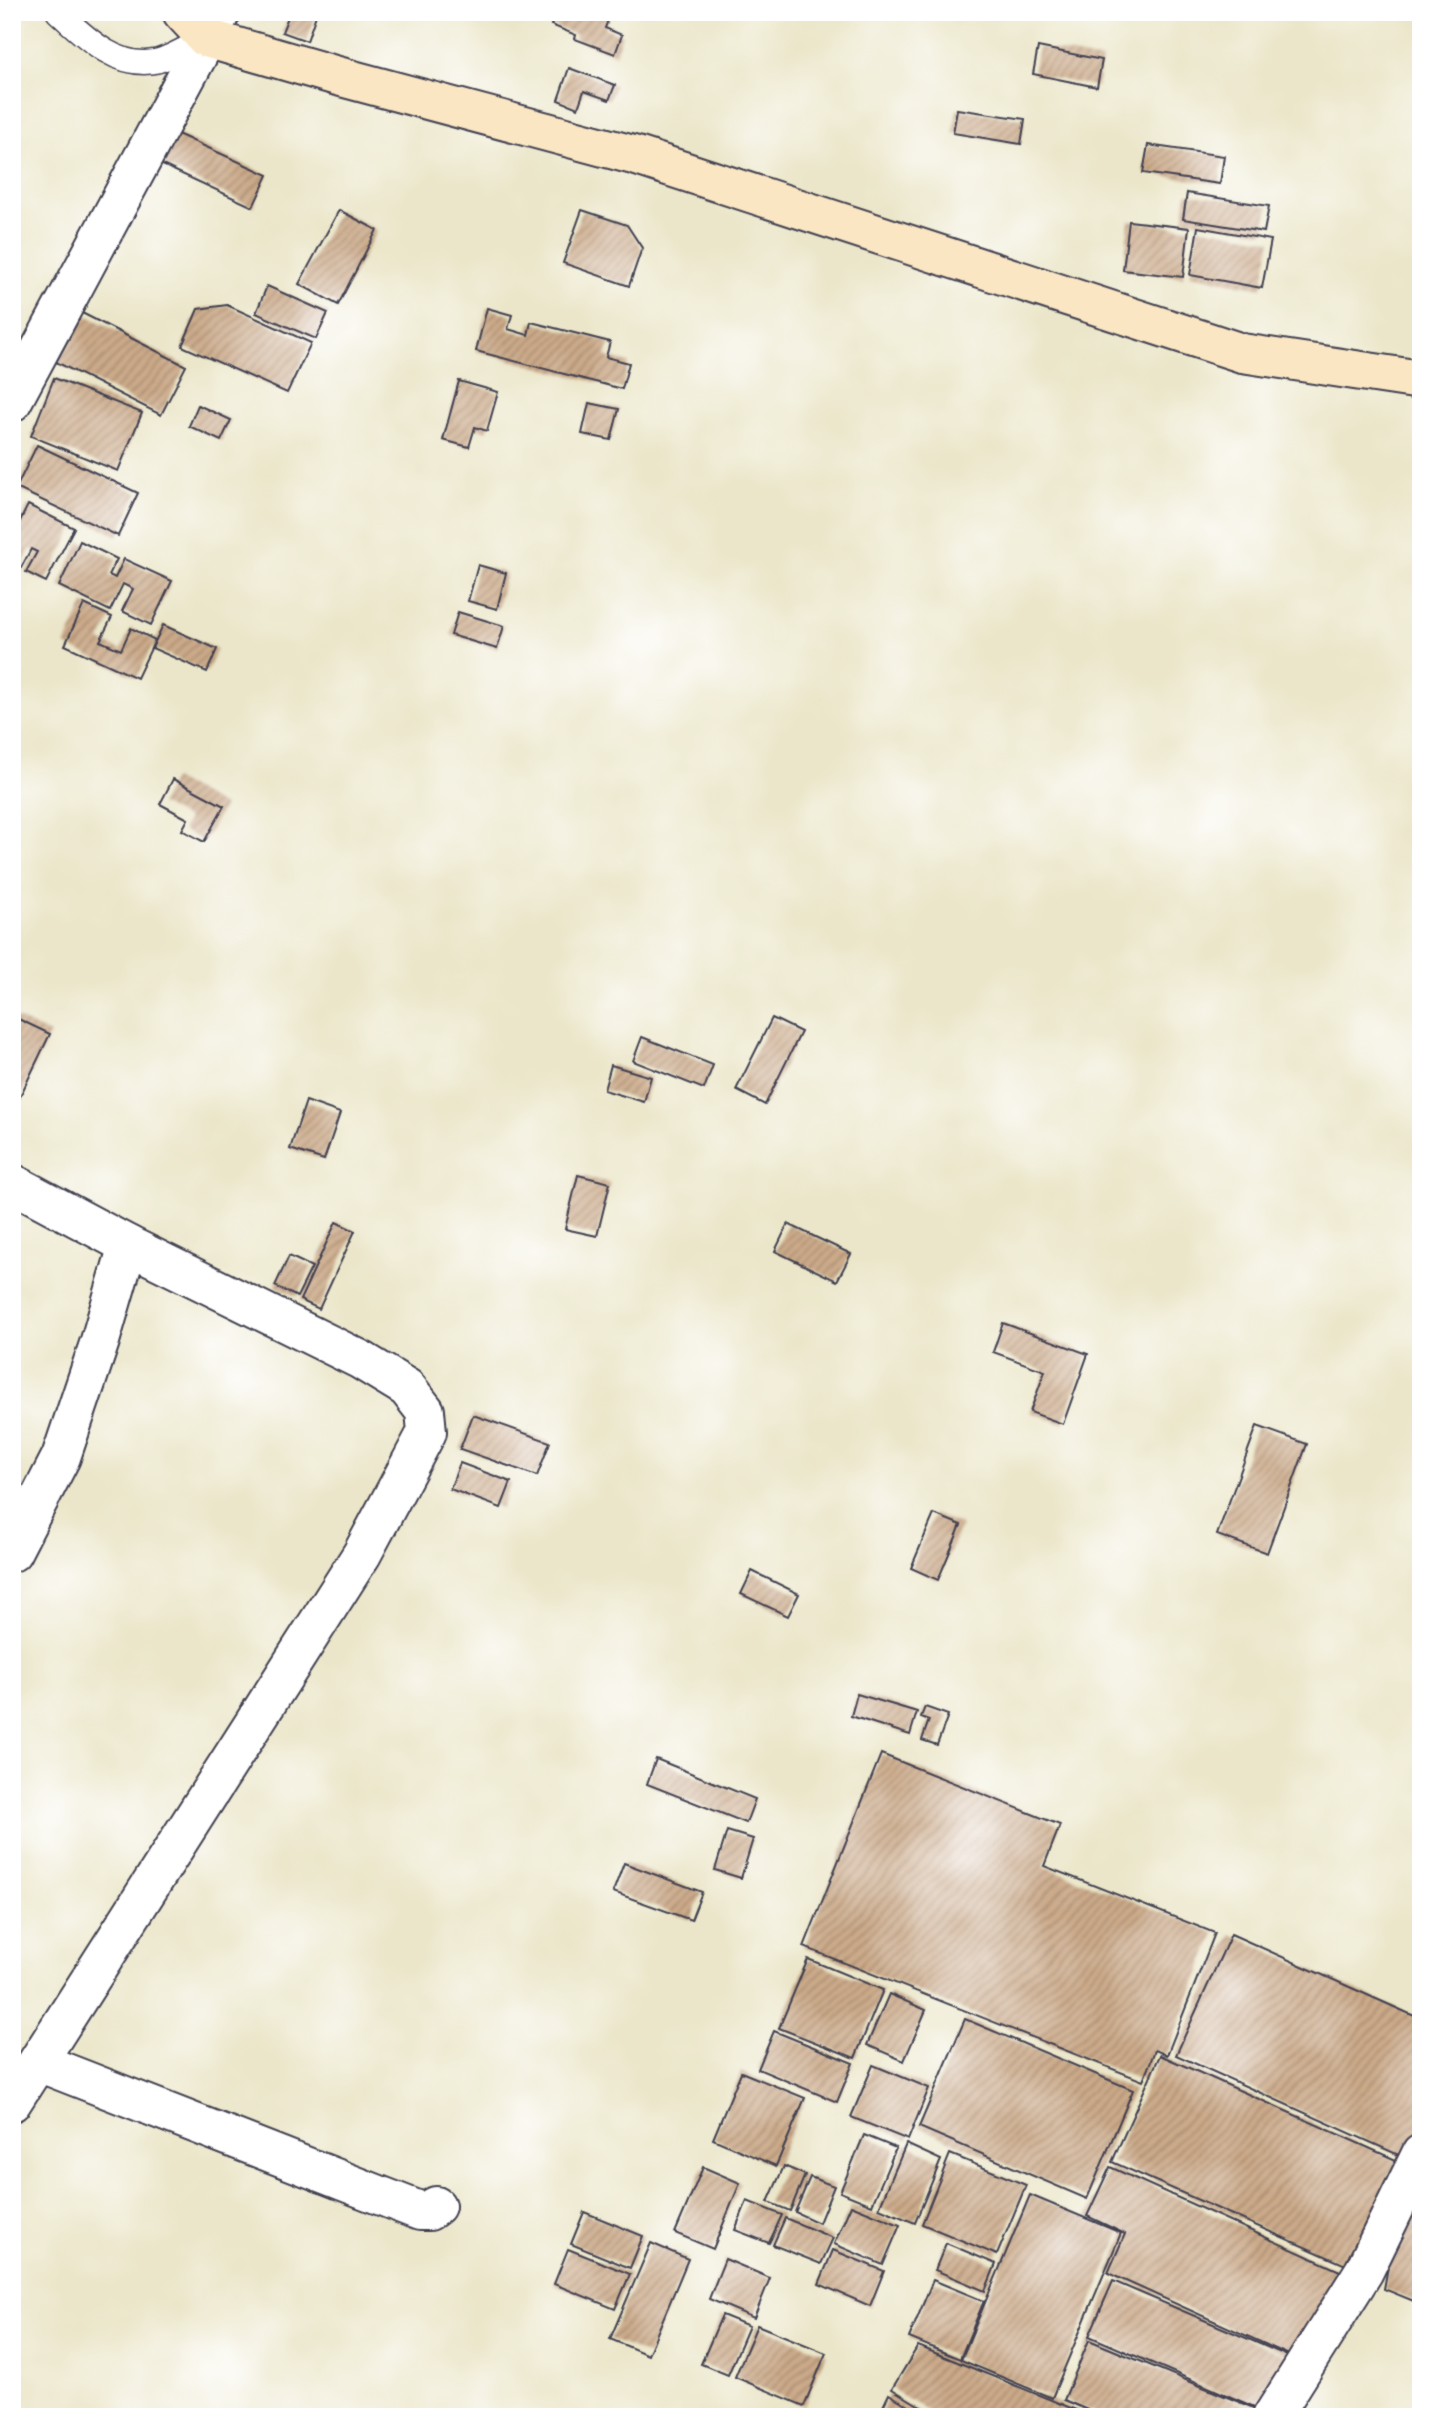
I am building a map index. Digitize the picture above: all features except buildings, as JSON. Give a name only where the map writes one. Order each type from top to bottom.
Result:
[{"type":"street","points":[[12,402],[203,21],[334,75],[637,156],[1242,353],[1421,380]]},
{"type":"street","points":[[12,1183],[128,1245],[361,1360],[407,1388],[425,1410],[427,1432],[362,1554],[12,2102]]},
{"type":"street","points":[[12,1552],[61,1457],[100,1341],[128,1245]]},
{"type":"street","points":[[38,2062],[419,2211],[429,2211],[436,2206]]},
{"type":"street","points":[[1272,2417],[1364,2271],[1421,2154]]},
{"type":"lane","points":[[58,12],[93,44],[130,62],[157,61],[203,21]]}]
